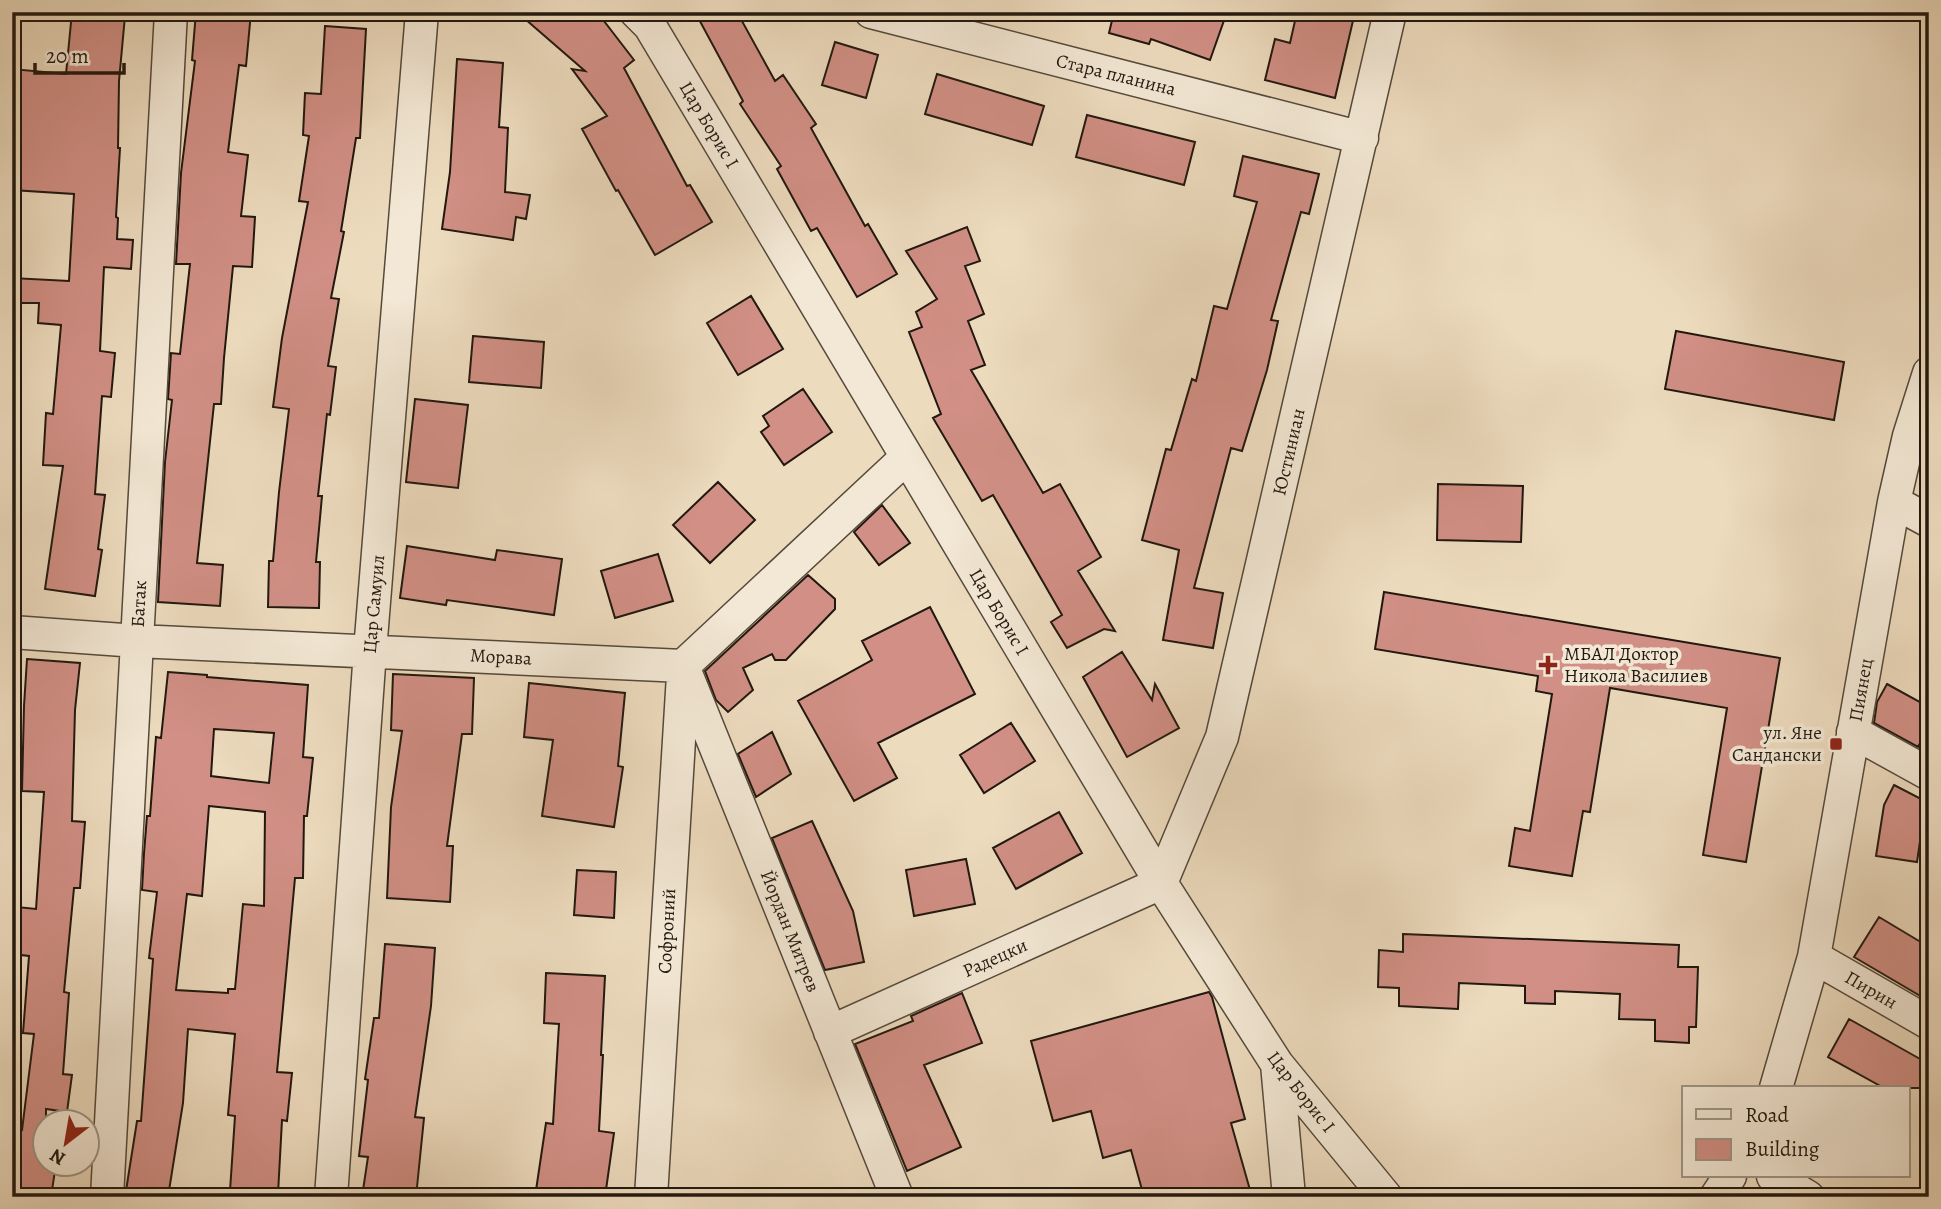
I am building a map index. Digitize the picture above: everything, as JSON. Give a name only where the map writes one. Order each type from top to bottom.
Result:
[{"type":"street","name":"Батак","points":[[107,1197],[171,12]]},
{"type":"street","name":"Цар Самуил","points":[[331,1197],[370,651],[422,12]]},
{"type":"street","name":"Цар Борис I","points":[[636,12],[650,26],[1161,883],[1277,1064],[1386,1197]]},
{"type":"street","name":"Стара планина","points":[[870,12],[1362,138]]},
{"type":"street","name":"Юстиниан","points":[[1161,883],[1222,737],[1390,12]]},
{"type":"street","name":"Пиянец","points":[[1777,1086],[1814,957],[1894,502],[1909,436],[1929,373]]},
{"type":"street","points":[[683,666],[907,457]]},
{"type":"street","points":[[1894,502],[1929,521]]},
{"type":"street","name":"Морава","points":[[12,632],[137,641],[683,666]]},
{"type":"street","name":"Йордан Митрев","points":[[683,666],[897,1197]]},
{"type":"street","name":"Софроний","points":[[651,1197],[683,666]]},
{"type":"street","points":[[1853,732],[1929,774]]},
{"type":"street","name":"Радецки","points":[[830,1032],[1161,883]]},
{"type":"street","name":"Пирин","points":[[1814,957],[1929,1023]]},
{"type":"street","points":[[1277,1064],[1289,1197]]},
{"type":"street","points":[[1716,1197],[1729,1178]]},
{"type":"street","points":[[1776,1178],[1808,1197]]},
{"type":"building","points":[[72,12],[125,16],[119,81],[120,148],[116,217],[117,239],[133,240],[131,269],[104,267],[100,351],[115,353],[111,397],[102,396],[95,494],[105,495],[98,549],[102,550],[95,596],[45,589],[63,466],[43,465],[46,413],[53,414],[61,325],[38,323],[39,303],[12,303],[12,278],[69,281],[74,194],[12,190],[12,69],[66,74]]},
{"type":"building","points":[[196,12],[251,12],[246,66],[239,65],[228,152],[248,155],[241,216],[255,217],[252,267],[233,266],[221,404],[214,404],[197,563],[223,565],[220,606],[158,602],[165,462],[172,400],[168,399],[171,353],[180,354],[190,264],[176,264],[181,173],[195,61],[192,60]]},
{"type":"building","points":[[517,12],[597,12],[634,60],[624,68],[687,186],[690,185],[712,222],[655,255],[582,129],[607,116],[572,69],[585,71]]},
{"type":"building","points":[[695,12],[737,12],[775,81],[783,75],[816,124],[811,128],[865,226],[868,224],[897,274],[857,297],[817,228],[811,231],[777,169],[781,166],[740,104],[743,101]]},
{"type":"building","points":[[1114,12],[1227,12],[1210,60],[1151,39],[1149,44],[1109,33]]},
{"type":"building","points":[[1297,12],[1355,12],[1335,98],[1265,80],[1275,39],[1290,43]]},
{"type":"building","points":[[325,26],[366,29],[360,138],[356,138],[341,231],[344,232],[331,298],[339,299],[328,366],[336,367],[330,415],[327,414],[318,496],[322,496],[316,562],[320,562],[319,608],[268,607],[269,561],[273,561],[289,409],[273,407],[282,338],[308,202],[299,201],[309,136],[303,135],[305,93],[321,94]]},
{"type":"building","points":[[835,42],[878,55],[866,98],[822,85]]},
{"type":"building","points":[[457,59],[503,63],[499,127],[508,128],[505,192],[530,195],[526,219],[516,217],[513,240],[442,229],[450,172]]},
{"type":"building","points":[[937,74],[1044,106],[1032,145],[925,114]]},
{"type":"building","points":[[1087,115],[1195,142],[1184,185],[1076,157]]},
{"type":"building","points":[[1243,156],[1319,174],[1309,214],[1301,212],[1271,320],[1278,321],[1267,370],[1242,451],[1231,448],[1194,588],[1223,593],[1213,648],[1163,640],[1179,550],[1142,540],[1166,449],[1171,450],[1192,379],[1196,381],[1214,306],[1227,309],[1257,202],[1234,196]]},
{"type":"building","points":[[967,227],[980,261],[965,266],[984,314],[968,321],[985,365],[971,370],[1043,493],[1060,484],[1101,557],[1078,571],[1115,631],[1104,629],[1067,648],[1051,622],[1062,615],[993,495],[982,501],[933,418],[941,414],[909,332],[922,327],[916,312],[937,299],[906,251]]},
{"type":"building","points":[[751,296],[783,349],[738,375],[707,323]]},
{"type":"building","points":[[1676,331],[1844,362],[1834,420],[1665,389]]},
{"type":"building","points":[[473,336],[544,342],[541,388],[469,382]]},
{"type":"building","points":[[803,389],[832,432],[784,465],[761,432],[769,426],[763,416]]},
{"type":"building","points":[[415,399],[468,405],[458,488],[406,482]]},
{"type":"building","points":[[718,482],[755,520],[710,563],[673,525]]},
{"type":"building","points":[[1438,484],[1523,486],[1521,542],[1437,540]]},
{"type":"building","points":[[882,505],[910,543],[879,565],[854,532]]},
{"type":"building","points":[[407,546],[495,560],[497,550],[562,559],[554,615],[447,600],[446,605],[400,598]]},
{"type":"building","points":[[658,554],[673,601],[615,618],[601,571]]},
{"type":"building","points":[[808,575],[835,599],[835,609],[786,660],[775,660],[772,654],[743,668],[753,690],[728,712],[716,700],[705,671]]},
{"type":"building","points":[[1384,592],[1780,658],[1746,862],[1703,855],[1727,708],[1610,688],[1590,812],[1583,811],[1572,876],[1509,866],[1515,828],[1530,831],[1552,694],[1536,691],[1538,676],[1375,649]]},
{"type":"building","points":[[930,607],[975,694],[878,743],[897,778],[854,801],[798,701],[872,660],[862,641]]},
{"type":"building","points":[[1122,652],[1152,700],[1155,684],[1179,728],[1127,757],[1083,677]]},
{"type":"building","points":[[27,659],[80,663],[75,710],[72,821],[85,822],[80,888],[74,888],[64,992],[69,993],[63,1074],[72,1075],[68,1108],[32,1108],[32,1178],[54,1178],[51,1197],[12,1197],[12,1128],[22,1130],[34,1034],[23,1033],[29,956],[12,954],[17,907],[36,909],[44,792],[22,791]]},
{"type":"building","points":[[168,672],[308,685],[303,757],[313,758],[307,816],[304,816],[303,878],[295,878],[277,1072],[292,1073],[287,1121],[282,1120],[278,1194],[230,1191],[235,1116],[228,1115],[235,1034],[188,1029],[183,1103],[168,1197],[125,1197],[137,1121],[141,1121],[153,959],[149,958],[157,892],[142,890],[156,737],[161,738]],"holes":[[[214,729],[274,733],[269,783],[211,776]],[[209,806],[265,812],[264,906],[243,904],[235,989],[228,989],[228,993],[176,990],[187,894],[202,896]]]},
{"type":"building","points":[[393,674],[474,678],[472,734],[462,734],[447,846],[453,846],[450,902],[387,898],[391,807],[402,731],[391,730]]},
{"type":"building","points":[[529,683],[625,693],[618,766],[623,767],[614,827],[542,816],[553,740],[524,737]]},
{"type":"building","points":[[1887,684],[1929,707],[1929,726],[1918,747],[1874,723],[1877,702]]},
{"type":"building","points":[[1011,723],[1035,761],[984,793],[960,755]]},
{"type":"building","points":[[772,732],[791,774],[756,797],[738,754]]},
{"type":"building","points":[[1894,785],[1929,803],[1929,810],[1923,821],[1917,862],[1876,856],[1884,805]]},
{"type":"building","points":[[1059,812],[1082,853],[1016,889],[993,848]]},
{"type":"building","points":[[812,821],[853,911],[864,962],[825,970],[772,838]]},
{"type":"building","points":[[966,859],[975,904],[914,916],[906,870]]},
{"type":"building","points":[[577,870],[616,872],[614,918],[574,915]]},
{"type":"building","points":[[1879,917],[1929,947],[1929,1001],[1854,957]]},
{"type":"building","points":[[1403,934],[1679,945],[1678,967],[1698,967],[1696,1027],[1689,1027],[1689,1043],[1655,1041],[1655,1020],[1619,1019],[1620,994],[1555,991],[1555,1004],[1525,1003],[1525,986],[1459,983],[1458,1009],[1399,1006],[1399,988],[1378,987],[1379,950],[1403,952]]},
{"type":"building","points":[[385,944],[435,948],[431,1006],[415,1117],[424,1118],[416,1197],[362,1197],[368,1157],[359,1156],[368,1080],[365,1079],[374,1018],[379,1018]]},
{"type":"building","points":[[546,973],[605,976],[599,1131],[614,1133],[605,1197],[535,1197],[546,1123],[553,1124],[559,1024],[544,1023]]},
{"type":"building","points":[[1209,992],[1245,1119],[1231,1123],[1252,1197],[1144,1197],[1131,1150],[1103,1158],[1091,1111],[1053,1121],[1031,1041]]},
{"type":"building","points":[[962,993],[982,1043],[924,1065],[961,1147],[907,1171],[855,1044],[913,1021],[911,1016]]},
{"type":"building","points":[[1849,1019],[1929,1064],[1929,1088],[1880,1086],[1828,1057]]},
{"type":"place","name":"МБАЛ Доктор Никола Василиев","points":[[1548,665]]},
{"type":"place","name":"ул. Яне Сандански","points":[[1836,744]]}]
